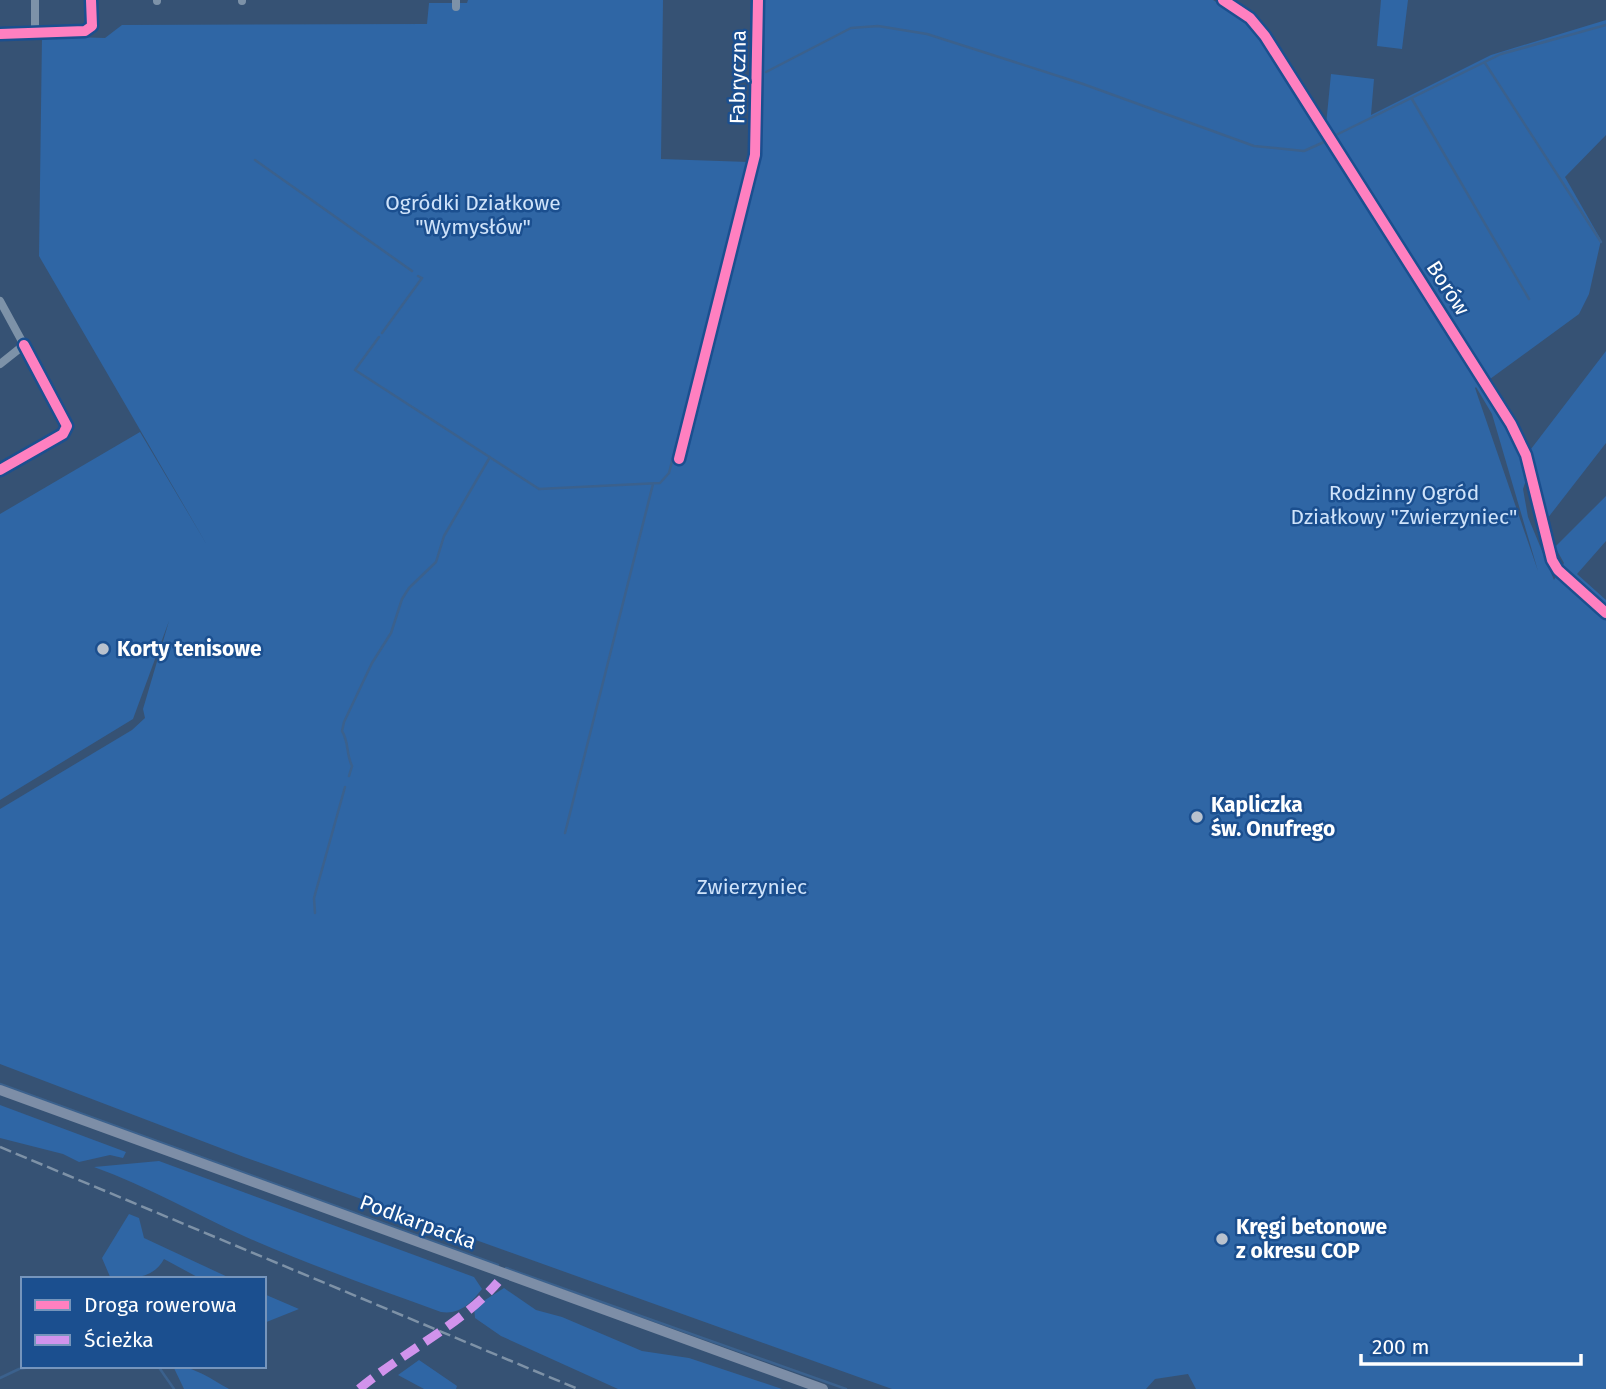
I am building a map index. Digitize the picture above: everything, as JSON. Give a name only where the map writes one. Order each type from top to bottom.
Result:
[{"type":"main road","name":"Podkarpacka","points":[[0,1090],[823,1389]]},
{"type":"street","points":[[35,0],[35,32]]},
{"type":"street","points":[[0,34],[85,31],[92,26],[91,0]]},
{"type":"street","name":"Fabryczna","points":[[679,459],[722,297],[755,155],[758,0]]},
{"type":"street","name":"Borów","points":[[1223,0],[1250,18],[1272,46],[1483,378],[1526,455],[1552,560],[1558,570],[1606,613]]},
{"type":"street","points":[[0,301],[68,426],[64,433],[0,470]]},
{"type":"street","points":[[0,364],[24,345]]},
{"type":"green space","name":"Zwierzyniec","points":[[468,0],[663,0],[661,159],[749,162],[753,169],[759,166],[761,152],[764,0],[1213,0],[1232,12],[1264,43],[1323,137],[1331,133],[1326,125],[1331,74],[1374,79],[1371,115],[1491,55],[1606,20],[1606,135],[1565,177],[1601,240],[1589,294],[1579,314],[1490,379],[1482,368],[1468,369],[1482,384],[1522,459],[1528,517],[1554,580],[1564,563],[1555,547],[1606,496],[1606,541],[1577,574],[1606,600],[1606,1389],[1196,1389],[1188,1374],[1155,1379],[1146,1389],[892,1389],[244,1157],[0,1064],[0,809],[132,730],[145,718],[143,709],[169,621],[133,719],[0,800],[0,514],[140,432],[207,545],[39,256],[42,36],[105,38],[122,25],[427,24],[429,3],[467,3]],"holes":[[[1476,387],[1492,414],[1538,571]]]},
{"type":"green space","points":[[1381,0],[1408,0],[1402,49],[1377,46]]},
{"type":"green space","points":[[1606,351],[1606,443],[1547,519],[1531,449]]},
{"type":"green space","points":[[0,1105],[126,1152],[123,1158],[110,1155],[79,1162],[63,1154],[0,1138]]},
{"type":"green space","points":[[159,1161],[474,1277],[482,1289],[459,1310],[441,1312],[270,1247],[94,1167]]},
{"type":"green space","points":[[129,1214],[139,1218],[144,1238],[228,1277],[197,1277],[164,1259],[160,1266],[148,1274],[137,1277],[110,1277],[102,1258]]},
{"type":"green space","points":[[504,1288],[536,1310],[562,1317],[642,1351],[689,1358],[782,1389],[618,1389],[501,1336],[475,1318],[474,1307]]},
{"type":"green space","points":[[266,1295],[299,1309],[266,1322]]},
{"type":"green space","points":[[419,1360],[457,1386],[456,1389],[424,1389],[398,1375]]},
{"type":"green space","points":[[174,1368],[195,1371],[229,1389],[184,1389]]},
{"type":"waterway","points":[[1334,136],[1501,54],[1606,25]]},
{"type":"waterway","points":[[766,72],[851,28],[878,26],[927,34],[1083,84],[1254,146],[1304,151],[1324,142]]},
{"type":"waterway","points":[[1485,63],[1601,242]]},
{"type":"waterway","points":[[1412,99],[1529,299]]},
{"type":"waterway","points":[[255,160],[412,271]]},
{"type":"waterway","points":[[379,337],[355,370],[539,489],[660,483],[669,473],[743,185]]},
{"type":"waterway","points":[[382,333],[422,278],[418,276]]},
{"type":"waterway","points":[[349,776],[352,766],[342,731],[344,722],[372,663],[391,633],[402,599],[409,588],[436,562],[444,536],[490,457]]},
{"type":"waterway","points":[[565,833],[653,484]]},
{"type":"waterway","points":[[315,913],[314,898],[345,787]]},
{"type":"waterway","points":[[0,1084],[498,1265]]},
{"type":"waterway","points":[[506,1268],[846,1389]]},
{"type":"waterway","points":[[0,1378],[25,1368]]},
{"type":"waterway","points":[[159,1368],[174,1389]]},
{"type":"railway","points":[[0,1147],[578,1389]]},
{"type":"marked path","points":[[359,1389],[467,1312],[498,1282]]},
{"type":"cycle path","points":[[0,34],[85,31],[92,26],[91,0]]},
{"type":"cycle path","points":[[679,459],[755,155],[758,0]]},
{"type":"cycle path","points":[[1223,0],[1250,18],[1265,36],[1511,424],[1526,455],[1552,560],[1558,570],[1606,613]]},
{"type":"cycle path","points":[[0,470],[63,434],[67,426],[24,345]]},
{"type":"place","name":"Korty tenisowe","points":[[103,649]]},
{"type":"place","name":"Kapliczka św. Onufrego","points":[[1197,817]]},
{"type":"place","name":"Kręgi betonowe z okresu COP","points":[[1222,1239]]},
{"type":"park label","name":"Ogródki Działkowe \"Wymysłów\"","points":[[473,215]]},
{"type":"park label","name":"Rodzinny Ogród Działkowy \"Zwierzyniec\"","points":[[1404,505]]}]
